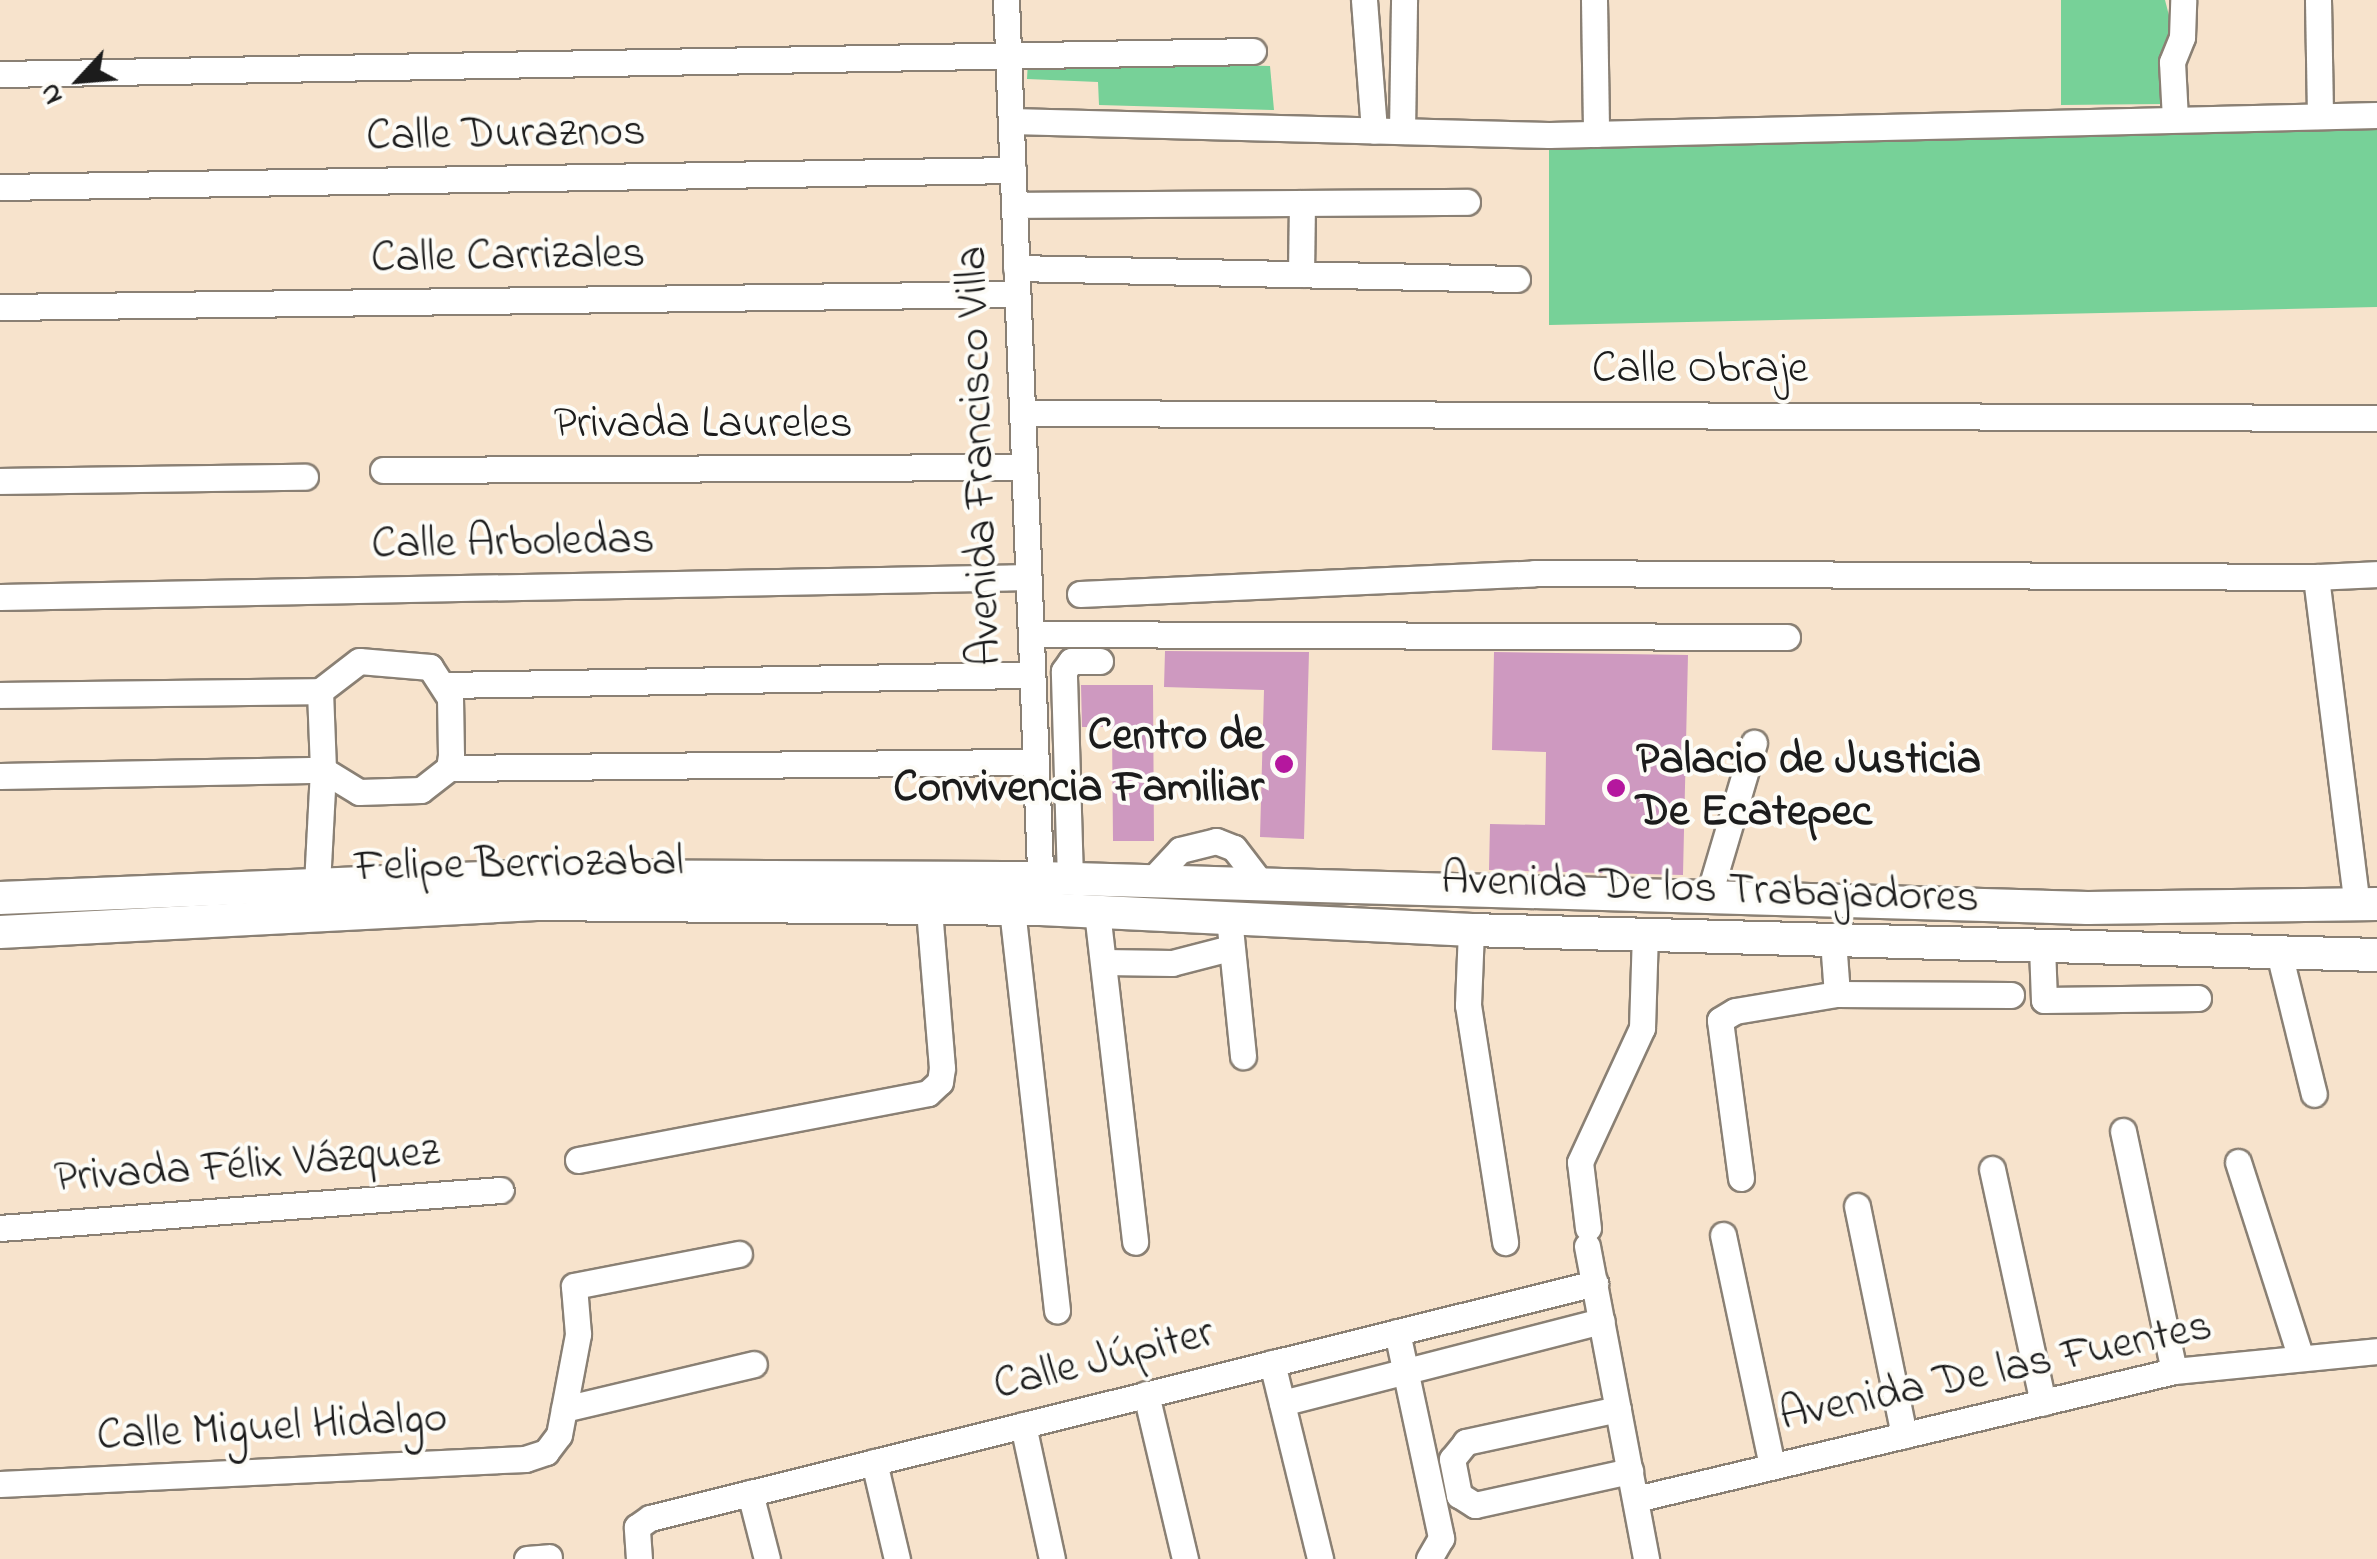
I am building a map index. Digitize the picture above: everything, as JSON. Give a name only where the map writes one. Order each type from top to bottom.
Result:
[{"type":"main road","name":"Felipe Berriozabal","points":[[0,898],[325,882],[1041,894]]},
{"type":"main road","name":"Avenida De los Trabajadores","points":[[1041,894],[1150,882],[2088,908],[2367,904]]},
{"type":"main road","name":"Avenida De los Trabajadores","points":[[1041,894],[1097,912],[1230,933],[1471,930],[2377,956]]},
{"type":"main road","name":"Felipe Berriozabal","points":[[0,932],[536,904],[929,910],[1041,894]]},
{"type":"main road","points":[[2088,908],[2178,929],[2377,933]]},
{"type":"street","name":"Avenida Francisco Villa","points":[[1006,0],[1028,577],[1026,638],[1041,894]]},
{"type":"street","points":[[1364,0],[1374,131]]},
{"type":"street","points":[[1402,132],[1404,0]]},
{"type":"street","points":[[1594,0],[1596,134]]},
{"type":"street","points":[[2175,118],[2172,62],[2182,36],[2183,0]]},
{"type":"street","points":[[2318,0],[2320,116]]},
{"type":"street","points":[[0,74],[1009,59],[1253,51]]},
{"type":"street","points":[[1011,121],[1596,134],[2377,115]]},
{"type":"street","name":"Calle Duraznos","points":[[0,187],[1013,170]]},
{"type":"street","points":[[1014,205],[1467,202]]},
{"type":"street","points":[[1302,203],[1302,274]]},
{"type":"street","points":[[1016,268],[1517,279]]},
{"type":"street","name":"Calle Carrizales","points":[[0,307],[1018,294]]},
{"type":"street","name":"Calle Obraje","points":[[1022,413],[2377,418]]},
{"type":"street","name":"Privada Laureles","points":[[383,470],[1024,466]]},
{"type":"street","points":[[0,481],[304,477]]},
{"type":"street","points":[[1080,594],[1534,572],[2377,574]]},
{"type":"street","points":[[2316,576],[2367,904]]},
{"type":"street","name":"Calle Arboledas","points":[[0,596],[1028,577]]},
{"type":"street","points":[[1024,793],[1022,676],[1026,638],[1787,637]]},
{"type":"street","points":[[1057,1310],[1041,894],[1064,671],[1071,661],[1100,660]]},
{"type":"street","points":[[0,695],[320,691],[359,661],[417,661],[445,684],[1022,676]]},
{"type":"street","points":[[445,684],[449,768]]},
{"type":"street","points":[[320,691],[325,882]]},
{"type":"street","points":[[1708,898],[1754,744]]},
{"type":"street","points":[[0,776],[323,770],[344,788],[421,790],[449,768],[1023,762]]},
{"type":"street","points":[[325,882],[331,809],[344,788]]},
{"type":"street","points":[[578,1160],[928,1093],[940,1082],[942,1068],[929,910]]},
{"type":"street","points":[[1097,912],[1135,1242]]},
{"type":"street","points":[[1471,930],[1468,1005],[1505,1242]]},
{"type":"street","points":[[1104,962],[1172,962],[1230,933],[1243,1056]]},
{"type":"street","points":[[1644,935],[1642,1028],[1580,1162],[1594,1283],[1646,1559]]},
{"type":"street","points":[[1834,940],[1837,994]]},
{"type":"street","points":[[2042,946],[2044,1000],[2198,998]]},
{"type":"street","points":[[2279,953],[2314,1094]]},
{"type":"street","points":[[1741,1178],[1720,1020],[1734,1011],[1837,994],[2012,995]]},
{"type":"street","points":[[2123,1131],[2174,1371]]},
{"type":"street","points":[[2238,1162],[2300,1355]]},
{"type":"street","points":[[1992,1169],[2043,1402]]},
{"type":"street","name":"Privada Félix Vázquez","points":[[0,1228],[500,1190]]},
{"type":"street","points":[[1857,1206],[1904,1434]]},
{"type":"street","points":[[1723,1236],[1772,1466]]},
{"type":"street","points":[[739,1254],[574,1286],[578,1334],[564,1409],[754,1364]]},
{"type":"street","name":"Calle Júpiter","points":[[639,1559],[636,1527],[750,1493],[1594,1283]]},
{"type":"street","points":[[1282,1403],[1602,1321]]},
{"type":"street","points":[[1396,1332],[1441,1538],[1433,1556]]},
{"type":"street","name":"Avenida De las Fuentes","points":[[1636,1500],[2174,1371],[2300,1355],[2377,1351]]},
{"type":"street","points":[[1272,1363],[1320,1559]]},
{"type":"street","points":[[1146,1394],[1185,1559]]},
{"type":"street","name":"Calle Miguel Hidalgo","points":[[0,1484],[525,1459],[546,1452],[559,1435],[564,1409]]},
{"type":"street","points":[[1618,1409],[1466,1442],[1452,1459],[1460,1494],[1475,1506],[1630,1471]]},
{"type":"street","points":[[1023,1425],[1052,1559]]},
{"type":"street","points":[[874,1462],[897,1559]]},
{"type":"street","points":[[750,1493],[767,1559]]},
{"type":"green space","points":[[2061,0],[2165,0],[2174,35],[2163,104],[2061,105]]},
{"type":"green space","points":[[1028,60],[1270,66],[1274,110],[1099,105],[1098,82],[1027,79]]},
{"type":"green space","points":[[1549,129],[2058,135],[2377,129],[2377,307],[1549,325]]},
{"type":"building","name":"Centro de Convivencia Familiar","points":[[1165,651],[1309,652],[1304,839],[1260,837],[1264,690],[1164,687]]},
{"type":"building","name":"Palacio de Justicia De Ecatepec","points":[[1494,652],[1688,655],[1683,875],[1489,870],[1490,824],[1545,825],[1546,752],[1492,750]]},
{"type":"building","name":"Centro de Convivencia Familiar","points":[[1081,685],[1153,685],[1154,841],[1113,841],[1112,727],[1082,727]]},
{"type":"place","name":"Centro de Convivencia Familiar","points":[[1284,764]]},
{"type":"place","name":"Palacio de Justicia De Ecatepec","points":[[1616,788]]}]
